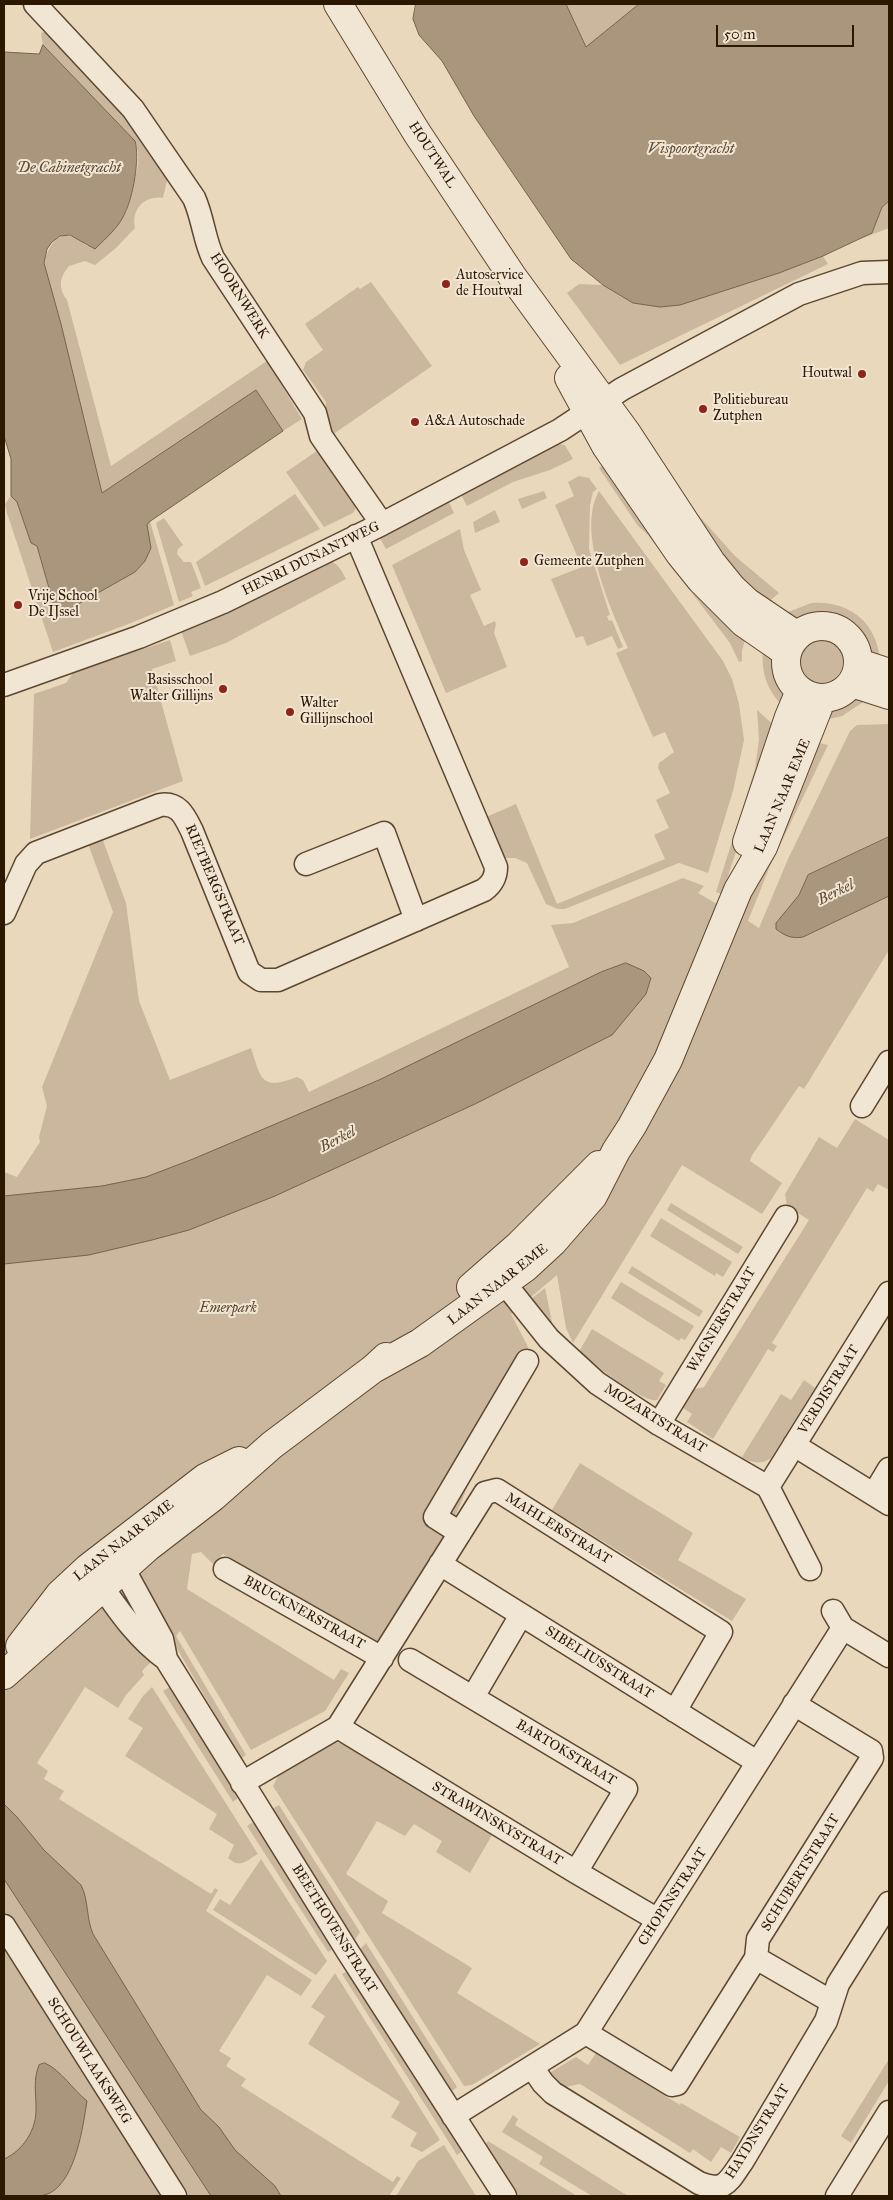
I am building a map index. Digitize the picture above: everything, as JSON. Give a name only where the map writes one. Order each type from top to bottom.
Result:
[{"type":"street","name":"HOORNWERK","points":[[36,4],[133,109],[185,184],[200,212],[207,246],[213,258],[314,413],[322,436],[382,524]]},
{"type":"street","name":"HOUTWAL","points":[[338,4],[417,133],[531,303],[595,406],[606,446],[680,554],[700,580],[744,623],[791,644]]},
{"type":"street","points":[[595,406],[799,294],[862,273],[889,272]]},
{"type":"street","name":"HENRI DUNANTWEG","points":[[4,685],[181,621],[382,524],[568,426],[595,406]]},
{"type":"street","name":"HOUTWAL","points":[[595,406],[626,432],[711,562],[732,588],[764,614],[791,644]]},
{"type":"street","name":"RIETBERGSTRAAT","points":[[4,912],[26,864],[36,853],[160,805],[167,804],[183,813],[249,972],[262,980],[278,980],[484,890],[494,880],[496,867],[356,536]]},
{"type":"street","points":[[826,625],[837,628],[853,642],[858,652],[855,673],[839,694],[811,695],[792,684],[785,664],[791,644],[805,629],[826,625]]},
{"type":"street","points":[[855,673],[889,673]]},
{"type":"street","points":[[855,673],[889,695]]},
{"type":"street","name":"LAAN NAAR EME","points":[[4,1675],[95,1577],[118,1559],[148,1547],[213,1498],[272,1444],[372,1369],[420,1343],[498,1275],[540,1255],[593,1196],[616,1151],[668,1060],[738,890],[748,841],[789,716],[811,695]]},
{"type":"street","points":[[306,864],[384,833],[416,920]]},
{"type":"street","points":[[862,1106],[889,1062]]},
{"type":"street","name":"WAGNERSTRAAT","points":[[659,1424],[786,1217]]},
{"type":"street","name":"MOZARTSTRAAT","points":[[498,1275],[549,1339],[566,1357],[612,1394],[659,1424],[768,1487]]},
{"type":"street","name":"VERDISTRAAT","points":[[768,1487],[889,1293]]},
{"type":"street","points":[[242,1783],[338,1727],[460,1533],[435,1517],[528,1361]]},
{"type":"street","points":[[794,1446],[882,1499],[889,1469]]},
{"type":"street","points":[[768,1487],[810,1569]]},
{"type":"street","name":"MAHLERSTRAAT","points":[[460,1533],[485,1493],[497,1490],[721,1632],[675,1710]]},
{"type":"street","name":"BEETHOVENSTRAAT","points":[[118,1559],[162,1639],[166,1659],[242,1783],[453,2116],[506,2196]]},
{"type":"street","name":"SIBELIUSSTRAAT","points":[[440,1564],[757,1762]]},
{"type":"street","name":"BRUCKNERSTRAAT","points":[[225,1569],[382,1658]]},
{"type":"street","name":"LAAN NAAR EME","points":[[4,1670],[31,1628],[60,1594],[95,1577]]},
{"type":"street","name":"BEETHOVENSTRAAT","points":[[95,1577],[128,1623],[150,1648],[166,1659]]},
{"type":"street","points":[[473,1697],[521,1615]]},
{"type":"street","name":"CHOPINSTRAAT","points":[[453,2116],[532,2068],[586,2032],[794,1704],[838,1620],[889,1656]]},
{"type":"street","name":"BARTOKSTRAAT","points":[[410,1660],[626,1788],[576,1872]]},
{"type":"street","name":"SCHUBERTSTRAAT","points":[[586,2032],[672,2085],[676,2085],[756,1958],[758,1939],[872,1758],[870,1752],[861,1744],[794,1704]]},
{"type":"street","name":"STRAWINSKYSTRAAT","points":[[338,1727],[658,1920]]},
{"type":"street","name":"HAYDNSTRAAT","points":[[532,2068],[553,2093],[699,2183],[716,2188],[728,2182],[742,2162],[826,2021],[838,1984],[889,1903]]},
{"type":"street","name":"SCHOUWLAAKSWEG","points":[[4,1926],[175,2196]]},
{"type":"street","points":[[756,1958],[832,2002]]},
{"type":"street","points":[[837,2196],[886,2125]]},
{"type":"green space","points":[[566,4],[639,4],[586,47]]},
{"type":"green space","points":[[49,32],[126,116],[168,176],[163,198],[150,199],[140,205],[135,215],[135,228],[116,248],[95,265],[85,261],[69,266],[63,274],[61,283],[111,466],[267,361],[302,419],[283,431],[256,390],[102,494],[44,263],[50,247],[60,237],[72,237],[87,246],[126,213],[138,166],[138,152],[135,141],[43,45],[41,33]]},
{"type":"green space","points":[[889,201],[889,228],[858,240],[872,233],[882,207]]},
{"type":"green space","points":[[823,256],[828,264],[620,365],[567,293],[579,284],[603,285],[633,303],[660,307],[680,305],[779,273]]},
{"type":"green space","points":[[371,282],[432,366],[332,435],[325,410],[326,402],[303,370],[306,362],[323,350],[305,324],[358,287],[360,289]]},
{"type":"green space","points":[[558,444],[565,445],[573,459],[550,470],[513,482],[467,506],[459,491]]},
{"type":"green space","points":[[317,451],[356,508],[353,513],[324,527],[286,472]]},
{"type":"green space","points":[[611,461],[747,632],[742,651],[742,661],[739,662],[730,643],[648,535],[638,526],[599,468]]},
{"type":"green space","points":[[664,469],[692,508],[735,556],[779,593],[767,603],[743,591]]},
{"type":"green space","points":[[579,476],[589,478],[597,489],[593,492],[590,505],[589,549],[610,615],[607,616],[609,621],[612,620],[623,647],[618,649],[612,636],[587,646],[583,636],[576,638],[551,579],[582,567],[555,505],[574,496],[568,482]]},
{"type":"green space","points":[[544,491],[547,498],[522,509],[518,499]]},
{"type":"green space","points":[[599,491],[723,661],[732,679],[739,704],[744,740],[733,791],[708,873],[679,863],[565,909],[558,909],[546,904],[527,863],[515,858],[501,858],[484,818],[516,804],[557,904],[665,859],[654,835],[669,828],[656,800],[670,793],[658,768],[659,763],[674,752],[665,732],[653,737],[616,653],[628,648],[605,591],[593,548],[591,527],[593,508]]},
{"type":"green space","points":[[295,494],[320,529],[205,586],[196,562]]},
{"type":"green space","points":[[11,496],[17,502],[31,542],[37,546],[57,615],[135,572],[145,561],[151,548],[147,525],[150,521],[174,605],[53,652],[7,513],[5,504]]},
{"type":"green space","points":[[446,496],[454,513],[386,549],[378,535]]},
{"type":"green space","points":[[495,510],[500,522],[475,533],[473,522]]},
{"type":"green space","points":[[164,518],[183,545],[178,549],[177,554],[184,562],[191,562],[201,588],[191,592],[193,596],[179,602],[156,523]]},
{"type":"green space","points":[[460,529],[464,550],[481,590],[470,595],[484,626],[495,621],[494,633],[507,667],[446,693],[392,565]]},
{"type":"green space","points":[[327,561],[337,565],[346,579],[226,643],[190,656],[181,631],[286,584]]},
{"type":"green space","points":[[811,603],[837,605],[848,609],[858,616],[873,634],[880,659],[867,651],[857,633],[842,620],[819,615],[798,620],[786,613]]},
{"type":"green space","points":[[817,639],[825,639],[837,645],[843,661],[837,677],[825,683],[817,683],[805,677],[799,665],[799,657],[805,645]]},
{"type":"green space","points":[[170,640],[176,661],[152,669],[183,781],[30,839],[34,694],[66,683],[73,673]]},
{"type":"green space","points":[[763,650],[773,658],[783,688],[783,706],[777,700],[766,681],[763,666]]},
{"type":"green space","points":[[852,697],[865,701],[842,716],[825,720],[828,709]]},
{"type":"green space","points":[[757,710],[777,728],[722,894],[716,892],[755,769],[759,739]]},
{"type":"green space","name":"Emerpark","points":[[889,724],[889,837],[808,875],[799,895],[776,923],[803,937],[889,896],[889,950],[804,1089],[799,1086],[751,1157],[750,1161],[782,1183],[762,1214],[682,1165],[573,1343],[566,1328],[557,1275],[511,1314],[528,1347],[522,1355],[448,1534],[377,1644],[223,1554],[214,1565],[201,1552],[192,1554],[187,1589],[334,1680],[341,1669],[349,1673],[325,1711],[251,1750],[180,1631],[176,1636],[246,1755],[241,1759],[172,1640],[142,1671],[144,1675],[126,1695],[118,1708],[85,1687],[37,1763],[48,1771],[44,1779],[64,1791],[59,1799],[211,1894],[215,1888],[218,1890],[206,1911],[312,1980],[301,1996],[267,1975],[219,2051],[231,2058],[226,2066],[246,2079],[241,2086],[393,2182],[397,2176],[401,2178],[389,2196],[4,2196],[4,1172],[17,1177],[40,1142],[39,1137],[47,1106],[42,1087],[113,912],[87,841],[101,835],[126,903],[139,1001],[170,1080],[251,1048],[257,1068],[264,1079],[276,1083],[297,1077],[303,1080],[309,1092],[569,967],[551,925],[573,923],[683,878],[704,886],[698,893],[741,918],[811,741],[828,745],[770,866],[748,921],[759,928],[788,859],[850,731],[857,725]]},
{"type":"green space","points":[[855,1119],[889,1140],[889,1190],[878,1184],[873,1192],[867,1188],[772,1343],[777,1346],[773,1352],[768,1349],[713,1439],[687,1422],[692,1414],[679,1405],[687,1391],[704,1387],[809,1220],[787,1206],[785,1194],[819,1137],[837,1148]]},
{"type":"green space","points":[[671,1203],[743,1247],[738,1254],[667,1210]]},
{"type":"green space","points":[[661,1218],[732,1262],[723,1277],[716,1273],[715,1276],[650,1236]]},
{"type":"green space","points":[[632,1266],[703,1311],[699,1317],[628,1273]]},
{"type":"green space","points":[[621,1282],[694,1326],[685,1340],[681,1338],[679,1341],[611,1298]]},
{"type":"green space","points":[[545,1288],[553,1327],[531,1299]]},
{"type":"green space","points":[[592,1329],[664,1373],[659,1381],[666,1385],[657,1400],[641,1396],[595,1365],[581,1352],[580,1350]]},
{"type":"green space","points":[[804,1380],[815,1388],[771,1458],[764,1462],[756,1462],[742,1457],[781,1394],[791,1400]]},
{"type":"green space","points":[[580,1463],[693,1533],[678,1560],[746,1599],[732,1621],[552,1510]]},
{"type":"green space","points":[[152,1687],[258,1854],[243,1863],[236,1863],[228,1858],[234,1845],[209,1829],[217,1814],[125,1756],[143,1728],[128,1719],[143,1696]]},
{"type":"green space","points":[[170,1687],[239,1797],[233,1802],[163,1691]]},
{"type":"green space","points":[[335,1742],[343,1744],[492,1835],[470,1873],[436,1852],[442,1841],[414,1824],[405,1836],[377,1821],[346,1874],[388,1901],[382,1913],[472,1968],[457,1993],[540,2044],[472,2085],[464,2086],[273,1786],[278,1776]]},
{"type":"green space","points":[[279,1805],[360,1932],[355,1940],[272,1809]]},
{"type":"green space","points":[[255,1821],[335,1948],[328,1952],[247,1826]]},
{"type":"green space","points":[[261,1859],[327,1961],[316,1975],[213,1910],[220,1899],[230,1905]]},
{"type":"green space","points":[[366,1943],[457,2087],[451,2092],[360,1949]]},
{"type":"green space","points":[[349,1970],[464,2150],[457,2155],[342,1974]]},
{"type":"green space","points":[[335,1973],[440,2140],[422,2152],[410,2146],[417,2133],[391,2117],[400,2102],[308,2044],[325,2016],[311,2007]]},
{"type":"green space","points":[[596,2053],[680,2105],[681,2103],[740,2137],[731,2153],[721,2147],[711,2162],[693,2149],[690,2153],[580,2084],[561,2088],[551,2076],[551,2072],[576,2057],[588,2065]]},
{"type":"green space","points":[[889,2059],[889,2081],[851,2143],[841,2136]]},
{"type":"green space","points":[[513,2115],[518,2119],[515,2125],[628,2196],[592,2196],[539,2164],[543,2157],[502,2132]]},
{"type":"green space","points":[[488,2141],[577,2196],[518,2196],[485,2145]]},
{"type":"green space","points":[[444,2145],[476,2196],[396,2196],[418,2161]]},
{"type":"water","name":"Vispoortgracht","points":[[416,4],[566,4],[586,47],[639,4],[889,4],[889,201],[882,207],[872,233],[823,256],[779,273],[680,305],[660,307],[633,303],[603,285],[571,259],[474,116],[442,61],[419,35],[413,19]]},
{"type":"water","name":"De Cabinetgracht","points":[[43,45],[135,141],[137,157],[131,197],[125,213],[116,228],[95,249],[70,235],[60,236],[47,249],[44,263],[61,324],[102,493],[256,390],[283,431],[149,522],[147,525],[151,548],[145,561],[135,572],[57,616],[37,546],[31,543],[17,502],[11,496],[11,459],[4,436],[4,52],[39,54]]},
{"type":"water","name":"Berkel","points":[[889,837],[889,896],[803,937],[795,938],[776,929],[776,923],[799,895],[808,875]]},
{"type":"water","name":"Berkel","points":[[626,963],[644,971],[651,978],[646,994],[612,1035],[475,1104],[275,1196],[189,1230],[89,1255],[4,1264],[4,1196],[102,1186],[146,1177],[379,1080],[601,972]]},
{"type":"water","points":[[4,1804],[44,1850],[81,1885],[93,1934],[201,2110],[219,2127],[235,2150],[275,2186],[281,2196],[211,2196],[4,1879]]},
{"type":"water","points":[[45,2063],[62,2075],[87,2101],[77,2151],[66,2176],[59,2186],[50,2193],[33,2197],[4,2196],[4,2159],[23,2145],[34,2124],[36,2116],[36,2076],[39,2065]]},
{"type":"place","name":"Autoservice de Houtwal","points":[[446,284]]},
{"type":"place","name":"Houtwal","points":[[862,374]]},
{"type":"place","name":"Politiebureau Zutphen","points":[[703,409]]},
{"type":"place","name":"A&A Autoschade","points":[[415,422]]},
{"type":"place","name":"Gemeente Zutphen","points":[[524,562]]},
{"type":"place","name":"Vrije School De IJssel","points":[[18,605]]},
{"type":"place","name":"Basisschool Walter Gillijns","points":[[223,689]]},
{"type":"place","name":"Walter Gillijnschool","points":[[290,712]]}]
